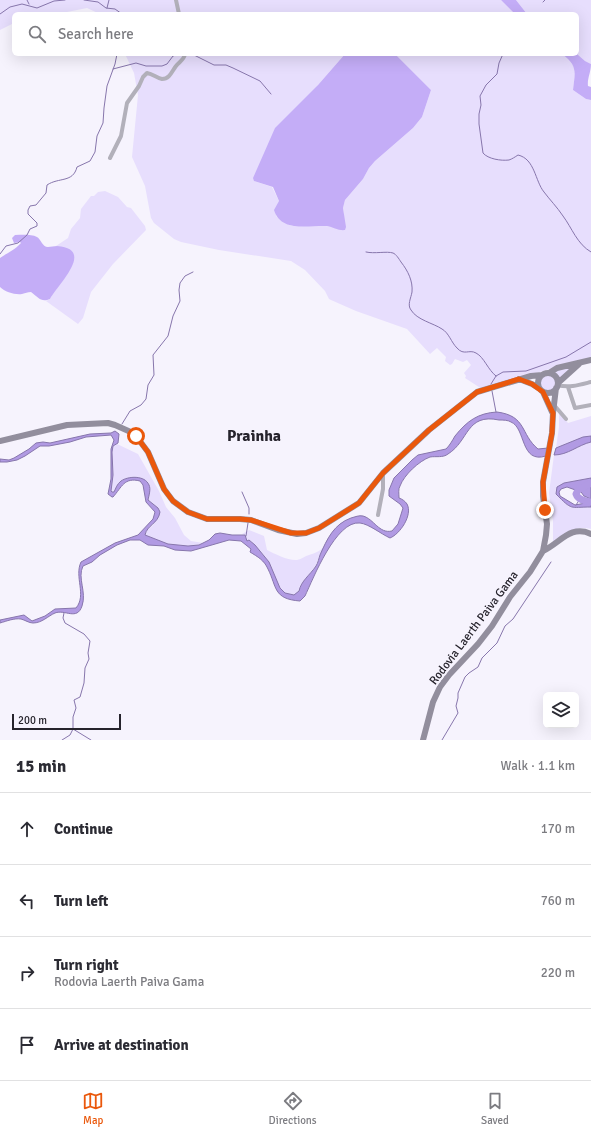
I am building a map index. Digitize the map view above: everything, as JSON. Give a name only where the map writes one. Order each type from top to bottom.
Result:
[{"type":"street","points":[[176,0],[179,12]]},
{"type":"street","points":[[110,158],[121,136],[127,103],[139,86],[143,76],[147,73],[162,79],[166,78],[184,56]]},
{"type":"street","points":[[0,441],[67,425],[108,423],[116,425],[136,436],[148,452],[164,489],[173,501],[188,512],[207,519],[251,520],[278,530],[297,534],[306,533],[319,528],[353,508],[359,503],[383,473],[429,430],[477,392],[519,379],[549,373],[557,368],[591,360]]},
{"type":"street","points":[[519,379],[542,390],[551,392],[582,362]]},
{"type":"street","points":[[549,373],[555,376],[557,386]]},
{"type":"street","points":[[542,375],[538,380],[542,390]]},
{"type":"street","points":[[557,386],[568,387],[591,382]]},
{"type":"street","name":"Rodovia Laerth Paiva Gama","points":[[423,740],[440,687],[449,674],[482,638],[510,597],[530,572],[543,551],[547,524],[543,496],[543,482],[551,442],[557,386]]},
{"type":"street","points":[[568,387],[575,408],[591,405]]},
{"type":"street","name":"Rodovia Laerth Paiva Gama","points":[[542,390],[553,413]]},
{"type":"street","points":[[554,405],[566,418]]},
{"type":"street","points":[[378,516],[383,489],[383,473]]},
{"type":"street","points":[[543,551],[552,547],[571,533],[581,530],[591,534]]},
{"type":"shaded area","points":[[0,0],[501,0],[513,12],[96,12],[87,8],[67,12],[12,12],[12,24],[0,30]]},
{"type":"shaded area","points":[[501,0],[516,0],[525,12],[513,12]]},
{"type":"shaded area","points":[[516,0],[591,0],[591,64],[579,56],[579,12],[525,12]]},
{"type":"shaded area","points":[[126,56],[343,56],[318,85],[254,181],[272,187],[279,201],[276,216],[286,223],[294,226],[317,225],[332,227],[344,215],[343,208],[345,200],[363,179],[369,168],[413,128],[422,117],[431,90],[397,56],[564,56],[571,62],[575,74],[573,90],[586,99],[591,100],[591,357],[482,389],[465,378],[466,376],[464,373],[471,365],[467,360],[463,362],[455,359],[450,365],[445,361],[446,357],[437,348],[430,354],[407,329],[356,311],[329,299],[325,291],[305,270],[291,261],[219,250],[181,242],[174,239],[154,223],[151,218],[145,186],[132,157],[138,95],[134,73]]},
{"type":"shaded area","points":[[343,56],[397,56],[431,90],[422,117],[413,128],[375,161],[363,179],[345,200],[343,208],[346,227],[345,230],[327,226],[296,226],[283,222],[274,210],[279,201],[273,187],[254,181],[253,178],[275,128],[318,85]]},
{"type":"shaded area","points":[[564,56],[579,56],[591,64],[588,86],[591,87],[591,100],[586,99],[573,90],[575,74],[571,62]]},
{"type":"shaded area","points":[[105,191],[118,197],[127,207],[131,208],[145,226],[146,230],[113,264],[91,292],[83,318],[78,324],[46,301],[50,299],[54,292],[58,246],[56,246],[68,238],[71,229],[80,218],[81,209],[91,196],[94,196],[98,192]]},
{"type":"shaded area","points":[[15,235],[35,236],[46,247],[57,246],[68,249],[73,253],[74,260],[71,268],[50,299],[42,300],[31,292],[13,294],[0,287],[0,258],[14,250],[21,243],[14,243],[12,238]]},
{"type":"shaded area","points":[[578,364],[560,380],[552,372]]},
{"type":"shaded area","points":[[545,375],[551,375],[556,380],[554,389],[551,391],[545,391],[540,386],[540,380]]},
{"type":"shaded area","points":[[497,412],[514,417],[538,449],[548,448],[546,456],[538,457],[532,455],[527,450],[516,426],[510,421],[488,419],[474,424],[455,449],[444,456],[430,457],[426,459],[412,469],[405,477],[399,487],[399,498],[407,504],[408,513],[407,519],[398,533],[390,538],[371,527],[360,523],[351,525],[342,531],[326,552],[305,596],[300,601],[291,600],[280,595],[265,563],[250,552],[251,549],[241,541],[229,540],[191,551],[175,550],[164,546],[148,545],[140,540],[130,540],[117,545],[100,555],[92,562],[83,566],[81,575],[83,601],[80,610],[77,613],[59,612],[36,623],[18,619],[0,623],[0,620],[24,615],[32,621],[45,616],[55,609],[76,608],[79,603],[81,592],[79,568],[81,562],[115,543],[138,535],[153,519],[155,512],[146,502],[143,485],[140,481],[130,480],[121,486],[113,497],[108,494],[111,479],[111,449],[114,440],[111,435],[86,437],[70,442],[40,446],[17,460],[0,462],[0,459],[9,460],[14,458],[36,443],[50,443],[90,434],[111,433],[115,431],[119,434],[118,443],[113,446],[112,452],[113,475],[111,491],[114,492],[118,483],[124,479],[136,477],[144,479],[150,487],[148,500],[158,508],[160,512],[159,516],[145,535],[168,544],[188,546],[199,545],[209,540],[215,534],[220,533],[245,535],[247,541],[249,540],[255,545],[269,562],[280,588],[285,593],[294,595],[299,591],[304,581],[316,566],[328,538],[340,524],[351,518],[362,516],[384,530],[392,531],[398,524],[403,508],[389,496],[389,490],[394,478],[418,455],[446,449],[459,431],[473,419],[484,414]]},
{"type":"shaded area","points":[[559,412],[568,423],[591,416],[591,436],[583,437],[556,448],[559,427]]},
{"type":"shaded area","points":[[591,436],[591,442],[568,452],[554,455],[556,448],[583,437]]},
{"type":"shaded area","points":[[591,442],[591,478],[564,483],[556,492],[569,507],[591,507],[591,529],[576,529],[566,533],[553,542],[553,521],[549,493],[554,455],[568,452]]},
{"type":"shaded area","points":[[117,444],[138,454],[159,491],[166,507],[175,518],[184,535],[191,541],[203,543],[188,546],[168,544],[145,535],[147,530],[153,525],[160,512],[158,508],[148,500],[150,489],[148,482],[128,478],[118,484],[113,493],[111,491],[113,475],[112,452],[113,446]]},
{"type":"shaded area","points":[[591,478],[591,499],[584,496],[581,492],[567,487],[561,489],[559,492],[560,496],[575,505],[591,502],[591,507],[569,506],[556,494],[557,487],[564,483]]},
{"type":"shaded area","points":[[249,530],[264,536],[267,550],[282,557],[294,560],[299,560],[323,548],[316,565],[300,586],[297,594],[286,594],[278,585],[271,568],[262,553],[251,541],[247,541],[245,535],[242,534]]},
{"type":"waterway","points":[[27,0],[29,4]]},
{"type":"waterway","points":[[0,14],[10,7],[22,4],[37,8],[54,1],[65,0]]},
{"type":"waterway","points":[[84,0],[98,2],[106,8],[115,9],[119,12]]},
{"type":"waterway","points":[[107,8],[109,0]]},
{"type":"waterway","points":[[0,254],[6,246],[18,243],[27,235],[30,229],[37,226],[37,223],[28,214],[28,210],[30,206],[36,205],[46,193],[47,185],[69,178],[75,172],[77,167],[90,161],[95,152],[97,136],[103,123],[107,86],[117,56]]},
{"type":"waterway","points":[[113,69],[136,63],[146,66],[162,66],[167,64],[173,56]]},
{"type":"waterway","points":[[196,56],[214,65],[226,65],[260,81],[271,94]]},
{"type":"waterway","points":[[502,56],[497,74],[486,85],[480,96],[481,105],[479,124],[483,153],[491,158],[502,160],[509,160],[518,155],[524,157],[531,166],[544,192],[561,213],[578,240],[591,252]]},
{"type":"waterway","points":[[366,252],[390,252],[395,254],[410,276],[412,292],[409,306],[414,313],[421,319],[444,331],[455,346],[462,352],[473,352],[479,355],[496,376]]},
{"type":"waterway","points":[[122,424],[130,411],[141,405],[146,399],[148,385],[154,375],[153,355],[168,336],[173,316],[180,301],[180,283],[185,276],[193,272]]},
{"type":"waterway","points":[[491,384],[496,376],[503,372],[526,371],[566,357],[591,342]]},
{"type":"waterway","points":[[492,391],[496,412]]},
{"type":"waterway","points":[[591,483],[578,490],[576,494],[580,499],[591,502]]},
{"type":"waterway","points":[[242,492],[249,508],[249,514]]},
{"type":"waterway","points":[[576,505],[580,499]]},
{"type":"waterway","points":[[246,536],[248,523]]},
{"type":"waterway","points":[[442,740],[458,713],[456,706],[458,693],[465,677],[478,667],[482,658],[497,643],[505,626],[513,619],[551,562]]},
{"type":"waterway","points":[[62,740],[70,735],[73,729],[73,717],[76,708],[74,700],[80,697],[84,683],[85,668],[89,659],[88,653],[90,641],[84,634],[65,623],[63,618],[64,613]]},
{"type":"waterway","points":[[73,729],[91,740]]},
{"type":"district","name":"Prainha","points":[[254,436]]},
{"type":"route","points":[[136,436],[154,463],[160,482],[164,489],[173,501],[188,512],[198,517],[207,519],[251,520],[278,530],[297,534],[306,533],[319,528],[353,508],[359,503],[383,473],[429,430],[477,392],[519,379],[536,386],[543,392],[553,413],[552,433],[543,482],[545,510]]}]
